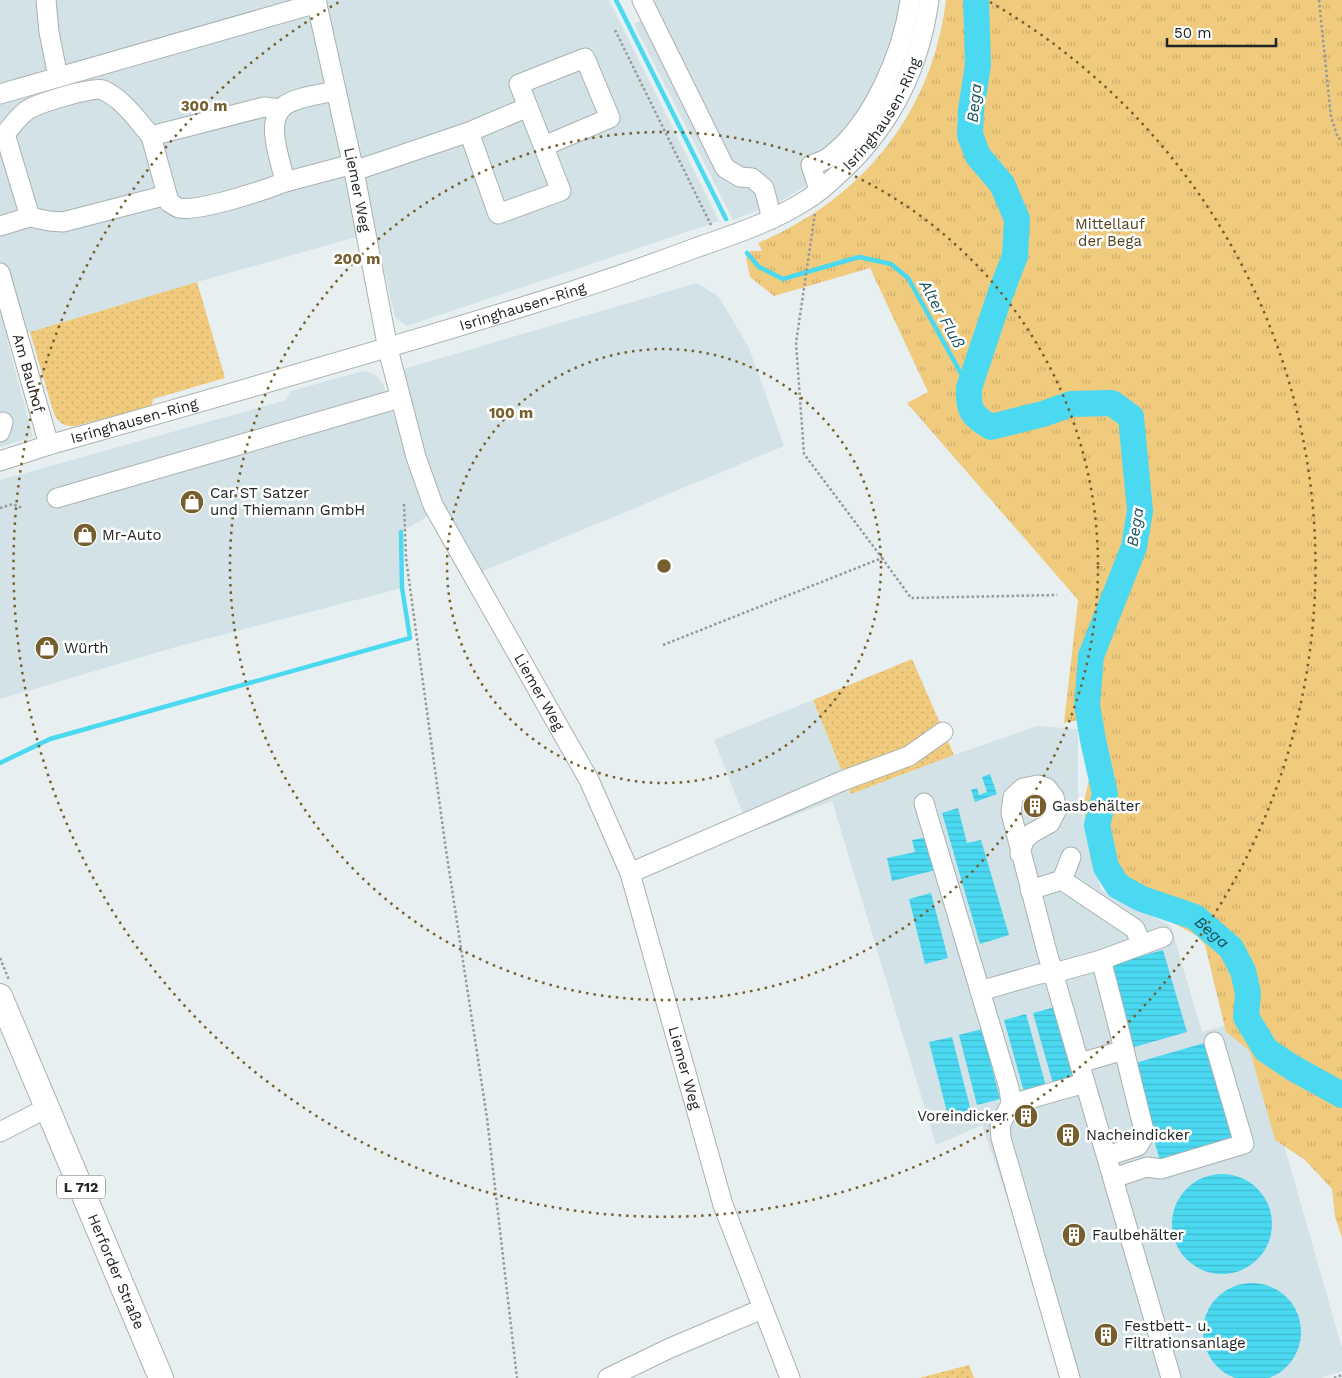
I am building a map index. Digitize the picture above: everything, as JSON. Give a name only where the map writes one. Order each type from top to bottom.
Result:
[{"type":"main road","name":"Herforder Straße","points":[[0,996],[161,1378]]},
{"type":"street","points":[[46,0],[49,32],[58,77]]},
{"type":"street","points":[[642,0],[725,168],[740,177],[752,178],[764,188],[772,219]]},
{"type":"street","points":[[816,194],[817,184],[811,165],[827,159],[846,142],[872,106],[893,66],[907,24],[910,0]]},
{"type":"street","name":"Isringhausen-Ring","points":[[0,461],[49,445],[388,349],[611,280],[772,219],[816,194],[862,151],[890,114],[912,71],[925,27],[929,0]]},
{"type":"street","points":[[0,94],[317,1]]},
{"type":"street","name":"Liemer Weg","points":[[317,1],[353,167],[388,349],[416,457],[433,505],[590,780],[630,873],[723,1205],[790,1378]]},
{"type":"street","points":[[469,132],[498,214],[562,191],[519,84],[585,58],[610,118],[544,146]]},
{"type":"street","points":[[30,217],[3,135],[19,117],[30,109],[88,90],[102,90],[117,98],[150,136],[169,202],[179,208],[194,208],[261,192],[285,182],[353,167],[469,132],[528,107]]},
{"type":"street","points":[[285,182],[274,131],[276,115],[285,105],[336,91]]},
{"type":"street","points":[[150,136],[264,107],[281,109]]},
{"type":"street","points":[[0,226],[30,217],[49,222],[63,222],[167,195]]},
{"type":"street","name":"Am Bauhof","points":[[0,273],[49,445]]},
{"type":"street","points":[[57,498],[400,398]]},
{"type":"street","points":[[630,873],[842,781],[909,756],[943,732]]},
{"type":"street","points":[[924,803],[1009,1088],[1011,1104],[1000,1125],[1001,1138],[1070,1378]]},
{"type":"street","points":[[1020,854],[1172,1378]]},
{"type":"street","points":[[1062,880],[1071,857]]},
{"type":"street","points":[[1030,890],[1062,880]]},
{"type":"street","points":[[1062,880],[1135,929],[1142,945]]},
{"type":"street","points":[[980,991],[1040,974],[1054,973],[1101,960],[1163,938]]},
{"type":"street","points":[[1101,960],[1145,1134],[1138,1146],[1107,1156]]},
{"type":"street","points":[[1113,1178],[1147,1167],[1161,1169],[1244,1144],[1214,1042]]},
{"type":"street","points":[[1080,1064],[1124,1050]]},
{"type":"street","points":[[1011,1104],[1085,1083]]},
{"type":"street","points":[[0,1132],[47,1108]]},
{"type":"street","points":[[608,1378],[668,1349],[762,1309]]},
{"type":"path","points":[[1319,0],[1331,117],[1338,138],[1342,140]]},
{"type":"path","points":[[615,30],[718,240]]},
{"type":"path","points":[[816,194],[816,215],[796,343],[804,454],[911,598],[1057,596]]},
{"type":"path","points":[[0,508],[13,504],[22,508]]},
{"type":"path","points":[[404,504],[408,577],[442,822],[487,1118],[517,1378]]},
{"type":"path","points":[[663,645],[882,558]]},
{"type":"path","points":[[1334,1378],[1342,1375]]},
{"type":"shaded area","points":[[0,0],[609,0],[719,221],[407,326],[395,317],[376,235],[349,239],[30,332],[7,340],[33,437],[0,447]]},
{"type":"shaded area","points":[[636,0],[916,0],[850,145],[826,171],[804,187],[780,202],[733,220],[634,24],[645,19]]},
{"type":"shaded area","points":[[697,283],[719,297],[749,348],[784,446],[481,572],[434,489],[400,370]]},
{"type":"shaded area","points":[[363,371],[378,377],[384,386],[414,478],[430,515],[401,532],[402,588],[179,646],[0,699],[0,480],[286,400],[291,391]]},
{"type":"shaded area","points":[[813,700],[851,794],[1037,726],[1078,729],[1078,795],[1101,890],[1171,926],[1202,1032],[1248,1019],[1342,1348],[1342,1371],[1321,1378],[1061,1378],[1021,1239],[982,1125],[936,1145],[832,801],[750,832],[714,740]]},
{"type":"green space","name":"Mittellauf der Bega","points":[[946,0],[1342,0],[1342,1238],[1335,1217],[1332,1189],[1305,1160],[1275,1140],[1250,1051],[1226,1032],[1205,945],[1197,936],[1139,904],[1105,890],[1091,862],[1083,806],[1093,762],[1086,743],[1082,719],[1064,723],[1078,600],[907,403],[928,392],[870,268],[774,296],[750,277],[746,258],[751,251],[762,251],[758,243],[795,225],[829,202],[859,177],[886,148],[908,115],[925,80],[938,41]]},
{"type":"green space","points":[[197,282],[225,378],[153,399],[151,407],[75,426],[61,423],[53,409],[30,332]]},
{"type":"green space","points":[[912,659],[954,755],[851,794],[813,700]]},
{"type":"green space","points":[[969,1365],[974,1378],[919,1378]]},
{"type":"water","points":[[990,774],[997,794],[975,802],[971,790],[977,788],[979,795],[987,792],[982,777]]},
{"type":"water","points":[[958,808],[967,843],[981,840],[1009,935],[980,944],[942,813]]},
{"type":"water","points":[[928,837],[936,870],[892,881],[887,858],[915,852],[912,840]]},
{"type":"water","points":[[931,893],[948,958],[925,964],[909,899]]},
{"type":"water","points":[[1163,950],[1187,1032],[1131,1048],[1108,965]]},
{"type":"water","points":[[1055,1007],[1074,1078],[1053,1084],[1033,1013]]},
{"type":"water","points":[[1026,1014],[1046,1086],[1024,1092],[1004,1020]]},
{"type":"water","points":[[982,1029],[1000,1099],[977,1105],[959,1035]]},
{"type":"water","points":[[952,1037],[971,1111],[948,1116],[929,1042]]},
{"type":"water","points":[[1211,1041],[1239,1142],[1161,1164],[1132,1064]]},
{"type":"water","points":[[1222,1174],[1241,1178],[1257,1189],[1268,1205],[1272,1224],[1268,1243],[1257,1259],[1241,1270],[1222,1274],[1203,1270],[1187,1259],[1176,1243],[1172,1224],[1176,1205],[1187,1189],[1203,1178]]},
{"type":"water","points":[[1252,1283],[1271,1286],[1287,1297],[1298,1313],[1301,1332],[1298,1351],[1287,1367],[1271,1378],[1252,1381],[1233,1378],[1217,1367],[1206,1351],[1203,1332],[1206,1313],[1217,1297],[1233,1286]]},
{"type":"waterway","name":"Alter Fluß","points":[[616,0],[726,219]]},
{"type":"waterway","name":"Bega","points":[[976,0],[978,65],[971,110],[970,135],[978,156],[1002,184],[1017,219],[1015,256],[969,388],[969,402],[972,412],[979,420],[991,427],[1043,414],[1071,404],[1112,403],[1131,417],[1140,511],[1134,547],[1091,656],[1087,705],[1105,794],[1097,825],[1106,867],[1118,886],[1142,899],[1195,917],[1231,948],[1243,971],[1248,993],[1246,1017],[1266,1050],[1293,1068],[1342,1095]]},
{"type":"waterway","name":"Alter Fluß","points":[[747,253],[759,267],[783,279],[859,257],[891,264],[908,278],[969,388]]},
{"type":"waterway","points":[[0,763],[50,739],[410,638],[402,588],[401,532]]},
{"type":"place","name":"Car ST Satzer und Thiemann GmbH","points":[[192,502]]},
{"type":"place","name":"Mr-Auto","points":[[85,535]]},
{"type":"place","name":"Würth","points":[[47,648]]},
{"type":"place","name":"Gasbehälter","points":[[1035,806]]},
{"type":"place","name":"Voreindicker","points":[[1026,1116]]},
{"type":"place","name":"Nacheindicker","points":[[1068,1135]]},
{"type":"place","name":"Faulbehälter","points":[[1074,1235]]},
{"type":"place","name":"Festbett- u. Filtrationsanlage","points":[[1106,1335]]}]
